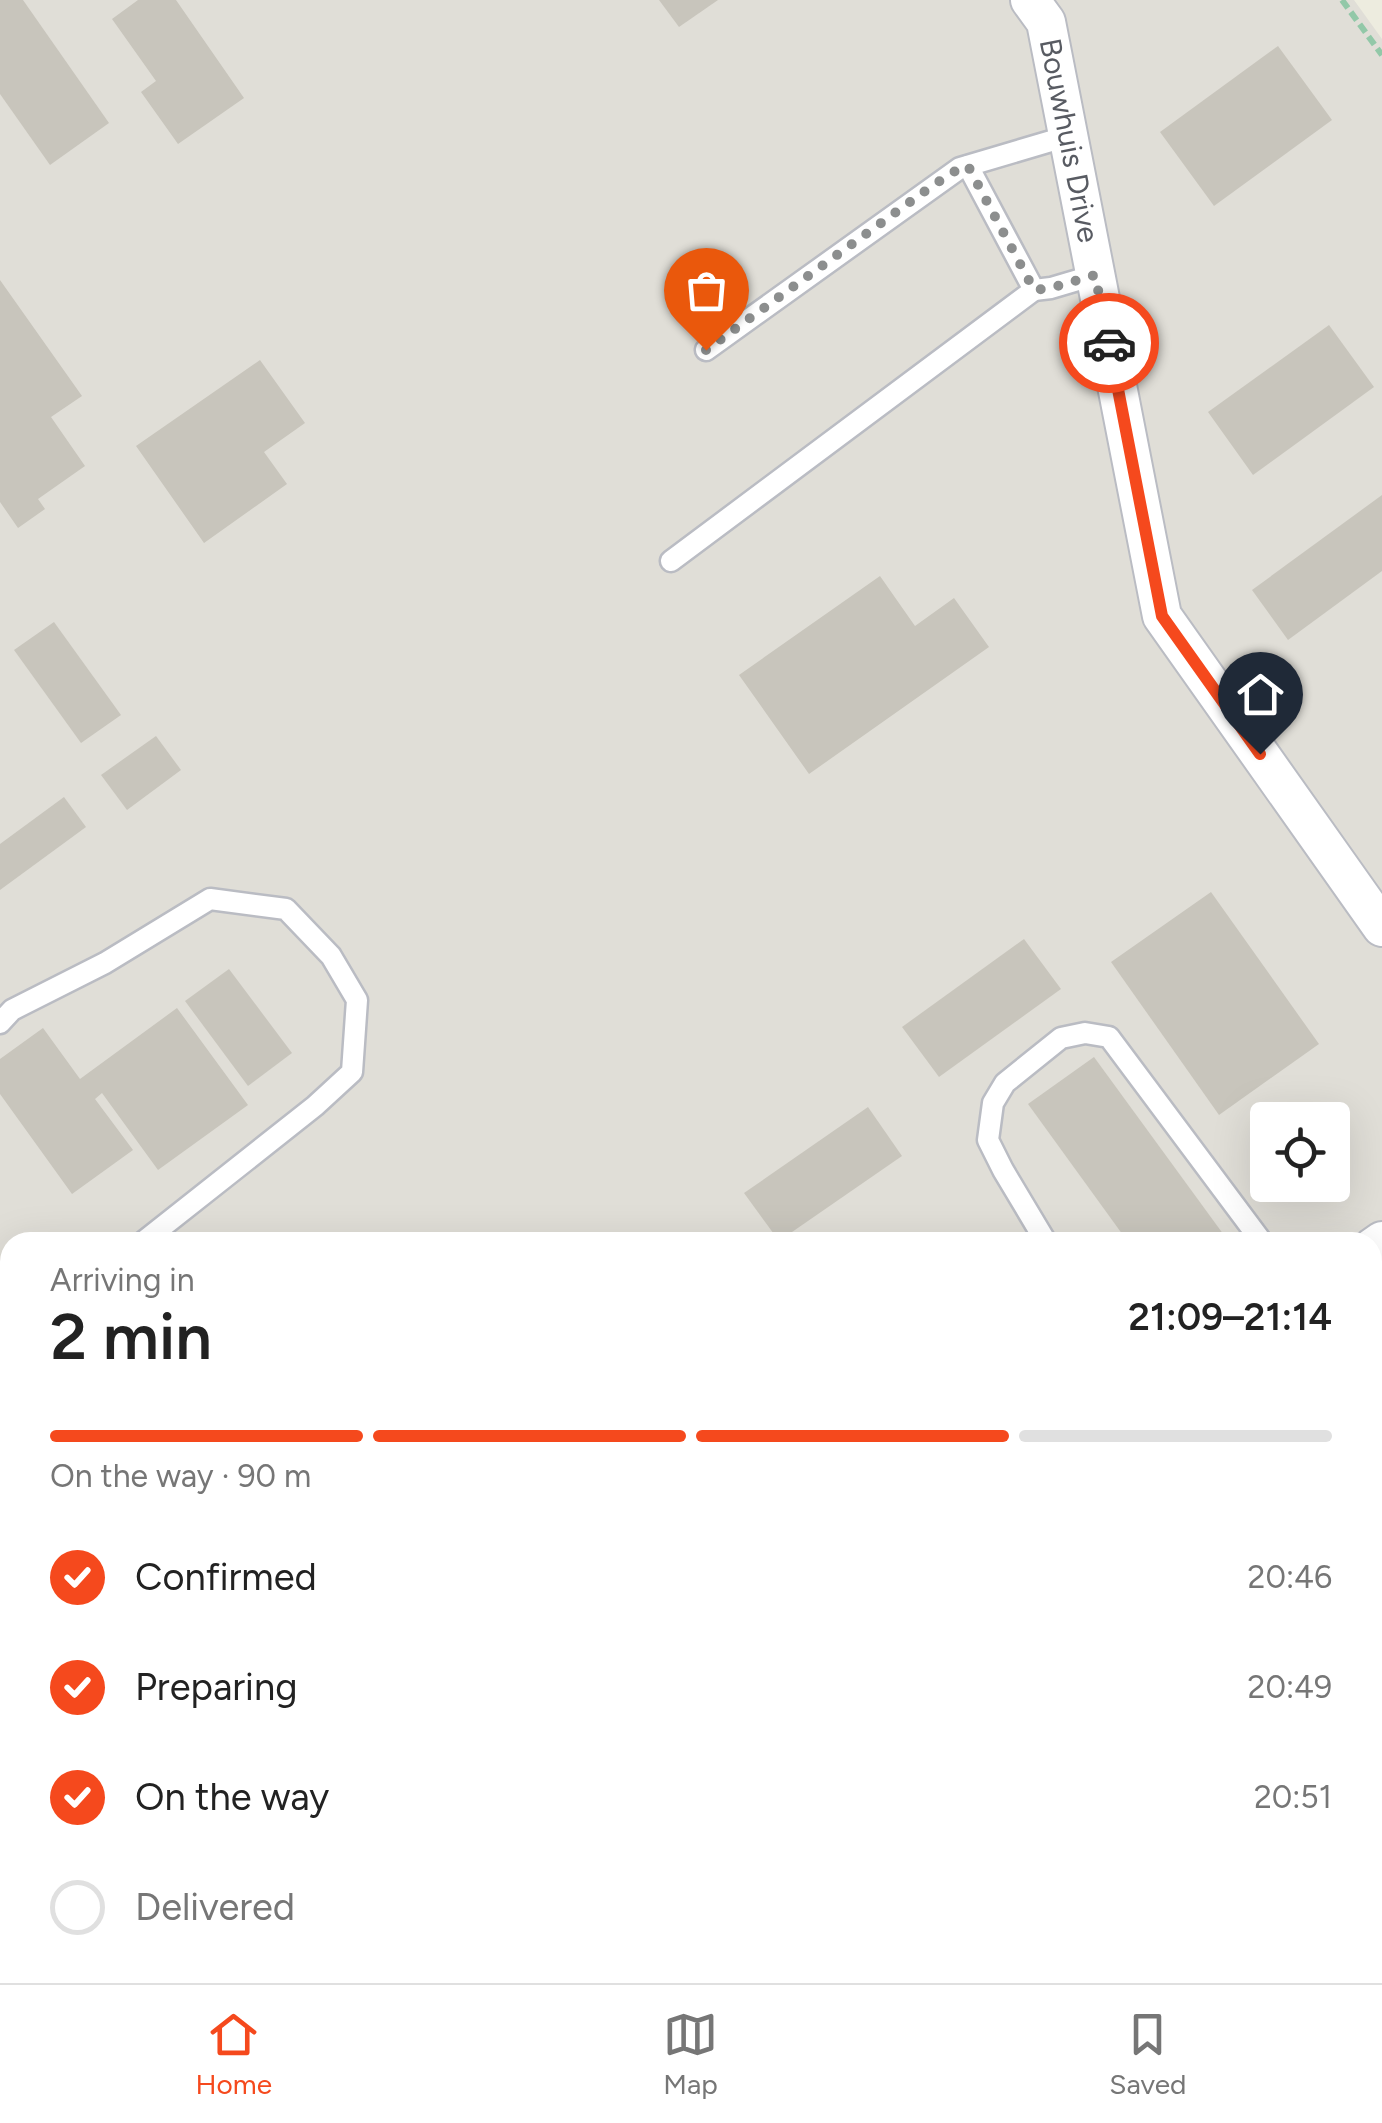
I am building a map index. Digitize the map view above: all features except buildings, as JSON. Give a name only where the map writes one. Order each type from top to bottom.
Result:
[{"type":"street","name":"Bouwhuis Drive","points":[[1030,0],[1046,22],[1162,616],[1382,927]]},
{"type":"lane","points":[[706,350],[960,168],[1068,136]]},
{"type":"lane","points":[[968,166],[1034,290]]},
{"type":"lane","points":[[671,562],[1034,290],[1095,275]]},
{"type":"lane","points":[[0,1023],[12,1010],[105,963],[210,899],[286,909],[331,956],[357,1000],[352,1072],[156,1232]]},
{"type":"lane","points":[[1040,1232],[988,1140],[993,1103],[1005,1083],[1061,1038],[1085,1032],[1109,1037],[1255,1232]]},
{"type":"path","points":[[1342,0],[1382,56]]},
{"type":"shaded area","points":[[0,0],[1354,0],[1382,39],[1382,1232],[0,1232]]},
{"type":"way so far","points":[[706,350],[932,186],[968,166],[1034,290],[1095,275],[1109,343]]},
{"type":"route","points":[[1109,343],[1162,616],[1260,754]]}]
